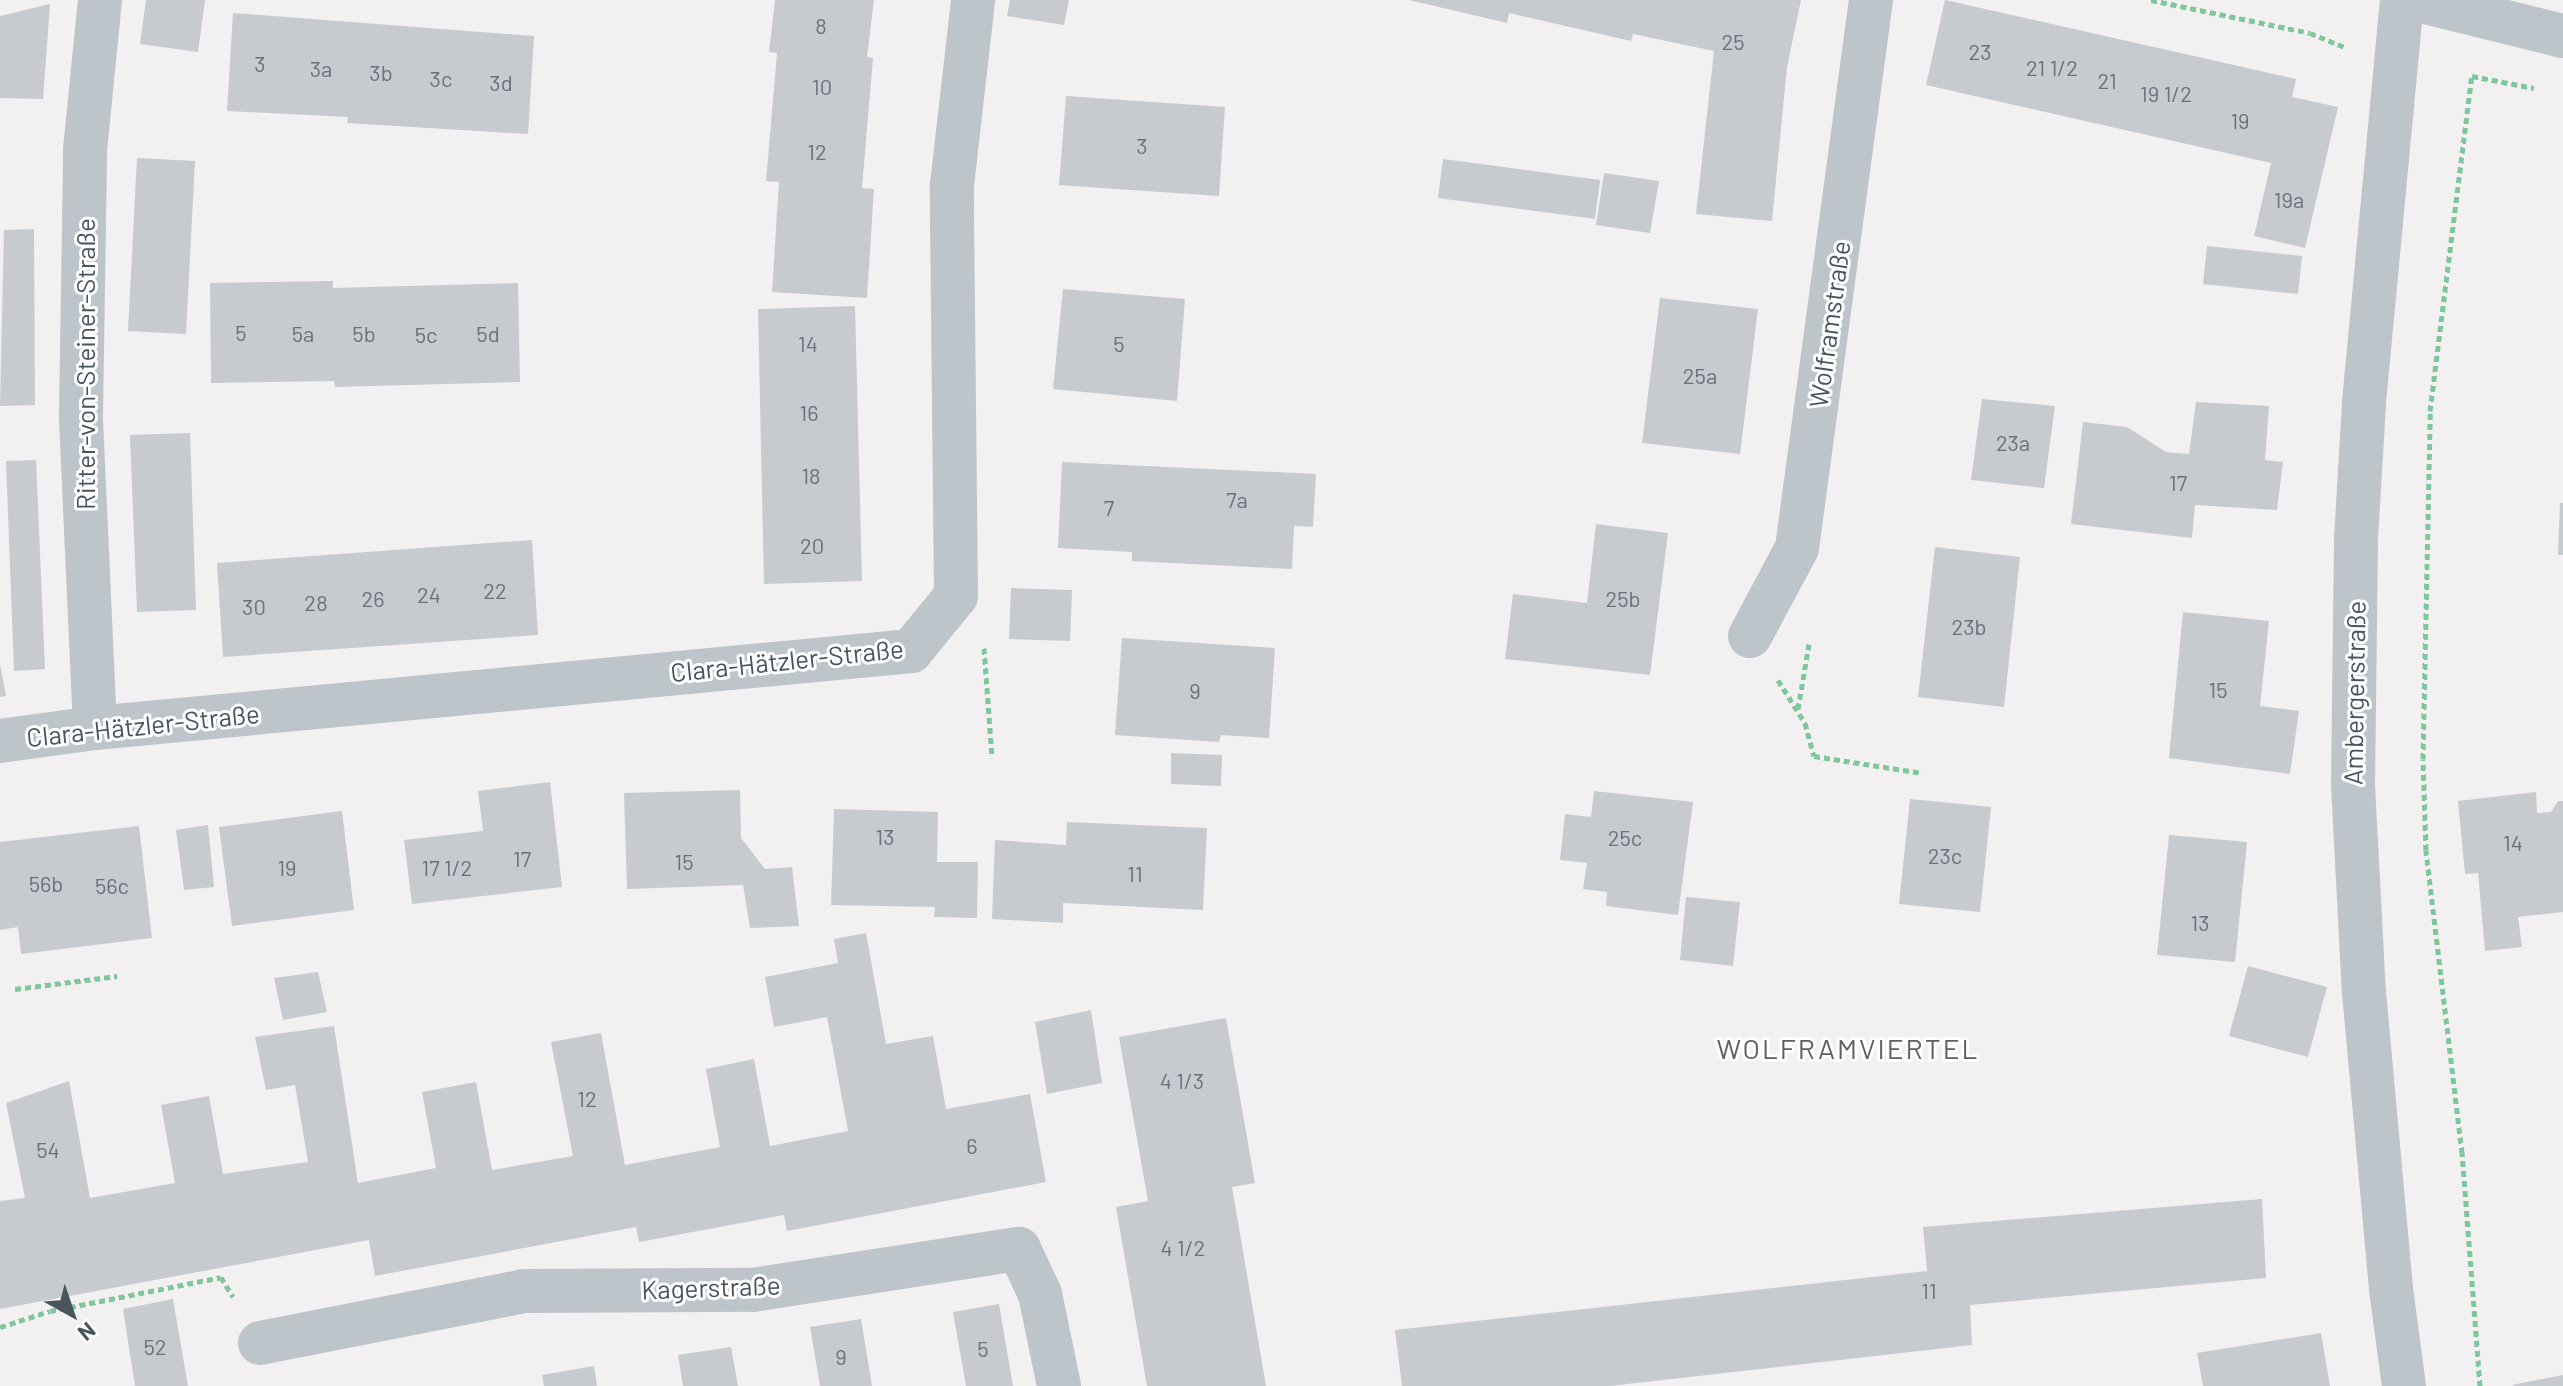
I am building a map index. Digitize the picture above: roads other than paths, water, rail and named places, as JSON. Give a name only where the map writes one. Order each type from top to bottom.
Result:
[{"type":"street","name":"Ritter-von-Steiner-Straße","points":[[95,728],[81,414],[85,150],[100,0]]},
{"type":"street","name":"Clara-Hätzler-Straße","points":[[0,741],[95,728],[911,651],[956,596],[952,185],[973,0]]},
{"type":"street","name":"Wolframstraße","points":[[1750,636],[1797,548],[1871,0]]},
{"type":"street","name":"Ambergerstraße","points":[[2402,0],[2363,419],[2356,540],[2353,785],[2364,992],[2391,1289],[2404,1386]]},
{"type":"street","points":[[2417,0],[2563,36]]},
{"type":"street","name":"Kagerstraße","points":[[260,1343],[524,1291],[753,1290],[1019,1249],[1040,1294],[1059,1386]]},
{"type":"district","name":"WOLFRAMVIERTEL","points":[[1848,1048]]}]
